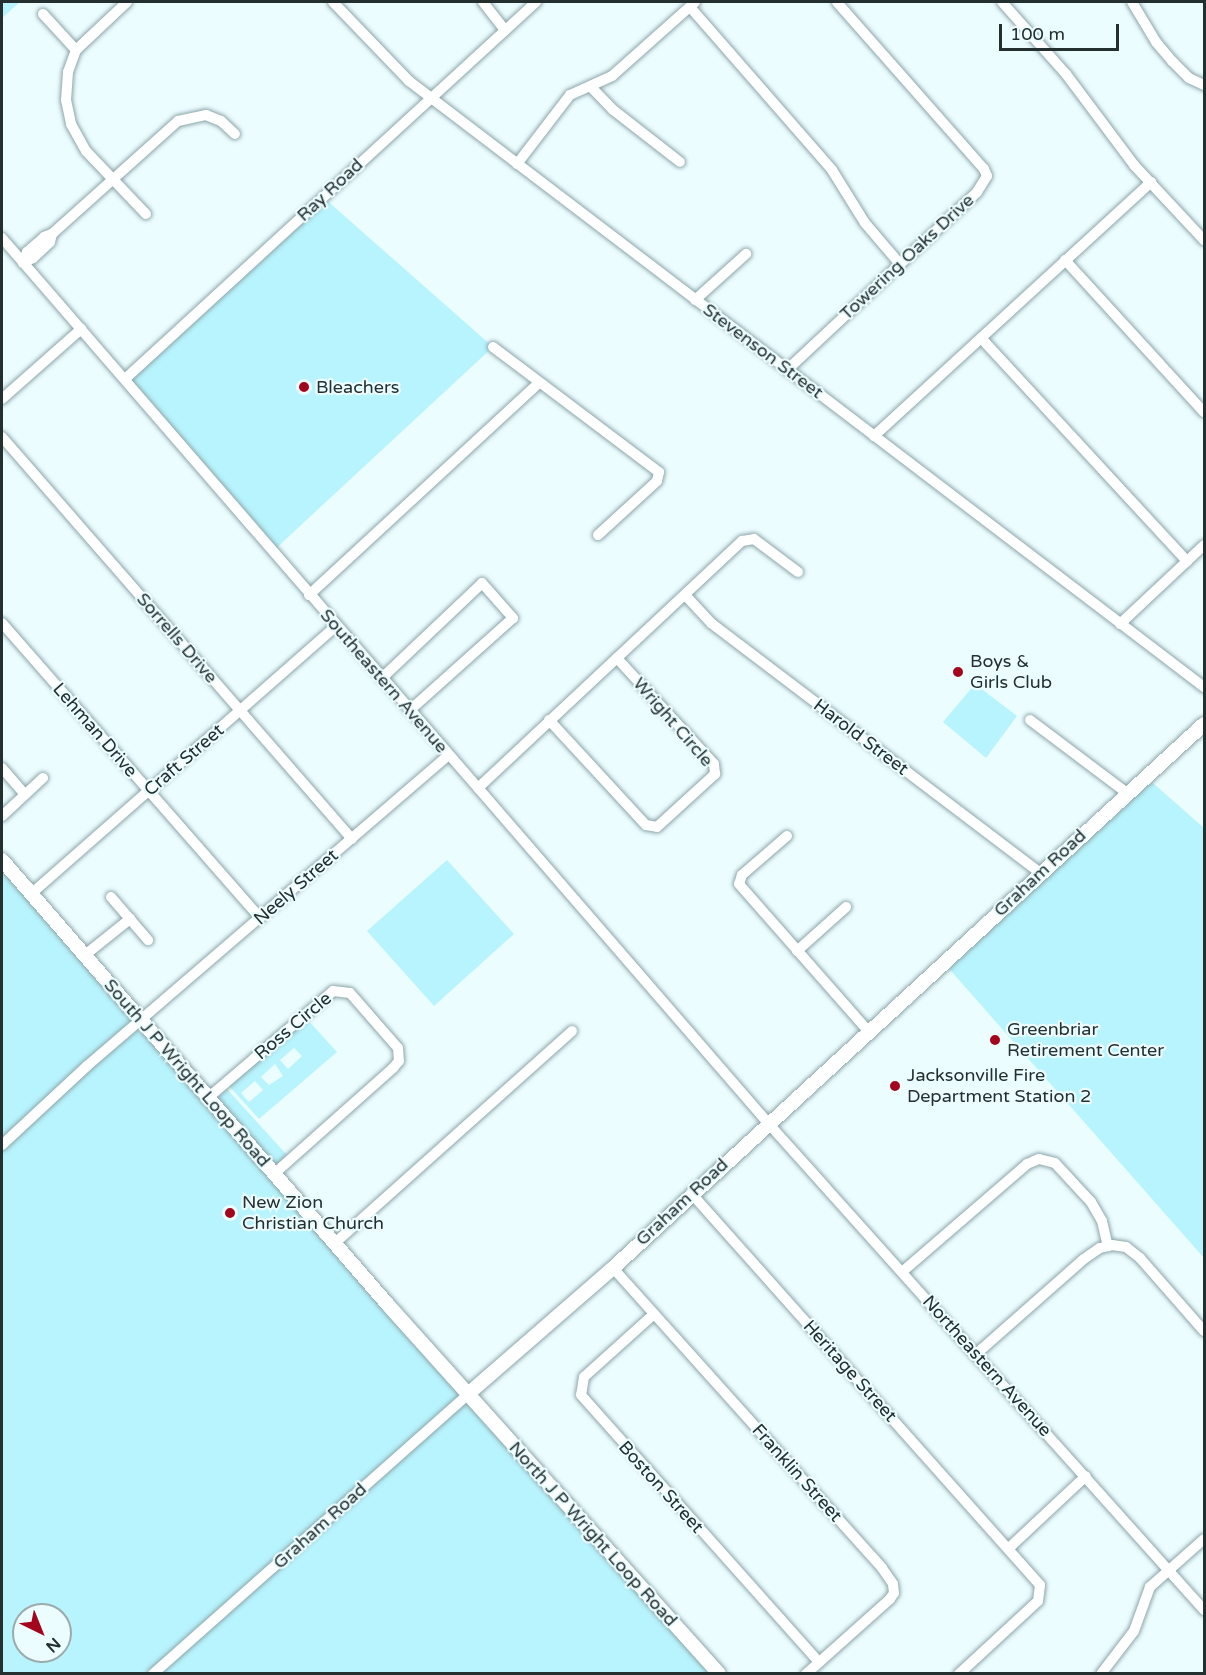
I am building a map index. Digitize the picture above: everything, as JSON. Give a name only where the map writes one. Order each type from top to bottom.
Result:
[{"type":"main road","name":"Graham Road","points":[[468,1394],[613,1268],[691,1193],[1204,724]]},
{"type":"main road","name":"South J P Wright Loop Road","points":[[2,861],[468,1394]]},
{"type":"main road","name":"North J P Wright Loop Road","points":[[468,1394],[719,1674]]},
{"type":"street","points":[[127,2],[76,50],[66,86],[69,117],[82,144],[146,214]]},
{"type":"street","name":"Stevenson Street","points":[[333,2],[409,81],[1204,687]]},
{"type":"street","points":[[483,2],[505,30]]},
{"type":"street","name":"Ray Road","points":[[125,379],[536,2]]},
{"type":"street","name":"Towering Oaks Drive","points":[[787,370],[977,192],[987,176],[837,2]]},
{"type":"street","points":[[1002,2],[1066,74],[1134,165],[1204,240]]},
{"type":"street","points":[[1132,2],[1152,35],[1172,61],[1189,78],[1204,85]]},
{"type":"street","points":[[518,164],[570,95],[612,76],[693,4],[832,170],[865,223],[899,263]]},
{"type":"street","points":[[43,14],[76,50]]},
{"type":"street","points":[[591,87],[612,109],[680,162]]},
{"type":"street","points":[[23,263],[27,252],[44,237],[52,234],[114,181],[171,127],[186,118],[197,115],[214,117],[236,134]]},
{"type":"street","points":[[874,436],[1151,182]]},
{"type":"street","name":"Southeastern Avenue","points":[[2,238],[768,1123]]},
{"type":"street","points":[[695,300],[746,254]]},
{"type":"street","points":[[1065,260],[1204,412]]},
{"type":"street","points":[[2,399],[81,329]]},
{"type":"street","points":[[981,338],[1187,561]]},
{"type":"street","points":[[493,347],[659,472],[653,484],[598,535]]},
{"type":"street","points":[[309,595],[539,383]]},
{"type":"street","name":"Sorrells Drive","points":[[2,437],[352,839]]},
{"type":"street","points":[[478,788],[549,720],[686,596],[742,541],[754,539],[798,572]]},
{"type":"street","points":[[1120,624],[1204,545]]},
{"type":"street","points":[[382,678],[482,583],[513,618],[410,710]]},
{"type":"street","name":"Harold Street","points":[[686,596],[711,622],[1040,873]]},
{"type":"street","name":"Lehman Drive","points":[[2,623],[260,918]]},
{"type":"street","name":"Craft Street","points":[[31,894],[336,626]]},
{"type":"street","name":"Wright Circle","points":[[549,720],[646,825],[657,827],[715,774],[714,764],[617,658]]},
{"type":"street","points":[[1030,720],[1127,793]]},
{"type":"street","name":"Neely Street","points":[[2,1145],[87,1066],[450,755]]},
{"type":"street","points":[[2,768],[25,794]]},
{"type":"street","points":[[2,816],[43,778]]},
{"type":"street","points":[[787,836],[742,875],[739,884],[869,1032]]},
{"type":"street","points":[[111,897],[148,940]]},
{"type":"street","points":[[797,951],[846,907]]},
{"type":"street","points":[[85,955],[130,918]]},
{"type":"street","name":"Ross Circle","points":[[210,1097],[333,991],[350,993],[398,1048],[399,1061],[393,1068],[274,1174]]},
{"type":"street","points":[[335,1243],[572,1031]]},
{"type":"street","name":"Northeastern Avenue","points":[[768,1123],[1204,1610]]},
{"type":"street","points":[[902,1272],[1027,1164],[1039,1159],[1055,1163],[1091,1202],[1102,1221],[1108,1246]]},
{"type":"street","name":"Heritage Street","points":[[691,1193],[1040,1585],[1038,1601],[959,1674]]},
{"type":"street","points":[[975,1354],[1084,1259],[1100,1248],[1108,1246],[1125,1247],[1135,1253],[1204,1331]]},
{"type":"street","name":"Franklin Street","points":[[613,1268],[882,1568],[893,1584],[894,1593],[890,1599],[806,1674]]},
{"type":"street","name":"Boston Street","points":[[654,1314],[584,1377],[581,1395],[819,1662]]},
{"type":"street","name":"Graham Road","points":[[153,1674],[468,1394]]},
{"type":"street","points":[[1009,1548],[1086,1476]]},
{"type":"street","points":[[1101,1674],[1134,1631],[1150,1587],[1204,1539]]},
{"type":"shaded area","points":[[2,2],[20,2],[2,18]]},
{"type":"shaded area","points":[[323,197],[493,347],[272,552],[125,379]]},
{"type":"shaded area","points":[[975,684],[1017,716],[986,758],[943,722]]},
{"type":"shaded area","points":[[1145,776],[1204,828],[1204,1258],[944,963]]},
{"type":"shaded area","points":[[2,859],[719,1673],[2,1673]]},
{"type":"shaded area","points":[[447,860],[514,934],[434,1006],[367,931]]},
{"type":"shaded area","points":[[307,1019],[337,1052],[259,1119],[229,1086]],"holes":[[[294,1048],[302,1056],[288,1069],[280,1060]],[[275,1064],[283,1076],[269,1085],[261,1077]],[[255,1081],[263,1090],[249,1102],[241,1093]]]},
{"type":"shaded area","points":[[226,1088],[287,1155],[279,1163],[274,1164],[218,1098]]},
{"type":"place","name":"Bleachers","points":[[304,387]]},
{"type":"place","name":"Boys & Girls Club","points":[[958,672]]},
{"type":"place","name":"Greenbriar Retirement Center","points":[[995,1040]]},
{"type":"place","name":"Jacksonville Fire Department Station 2","points":[[895,1086]]},
{"type":"place","name":"New Zion Christian Church","points":[[230,1213]]}]
